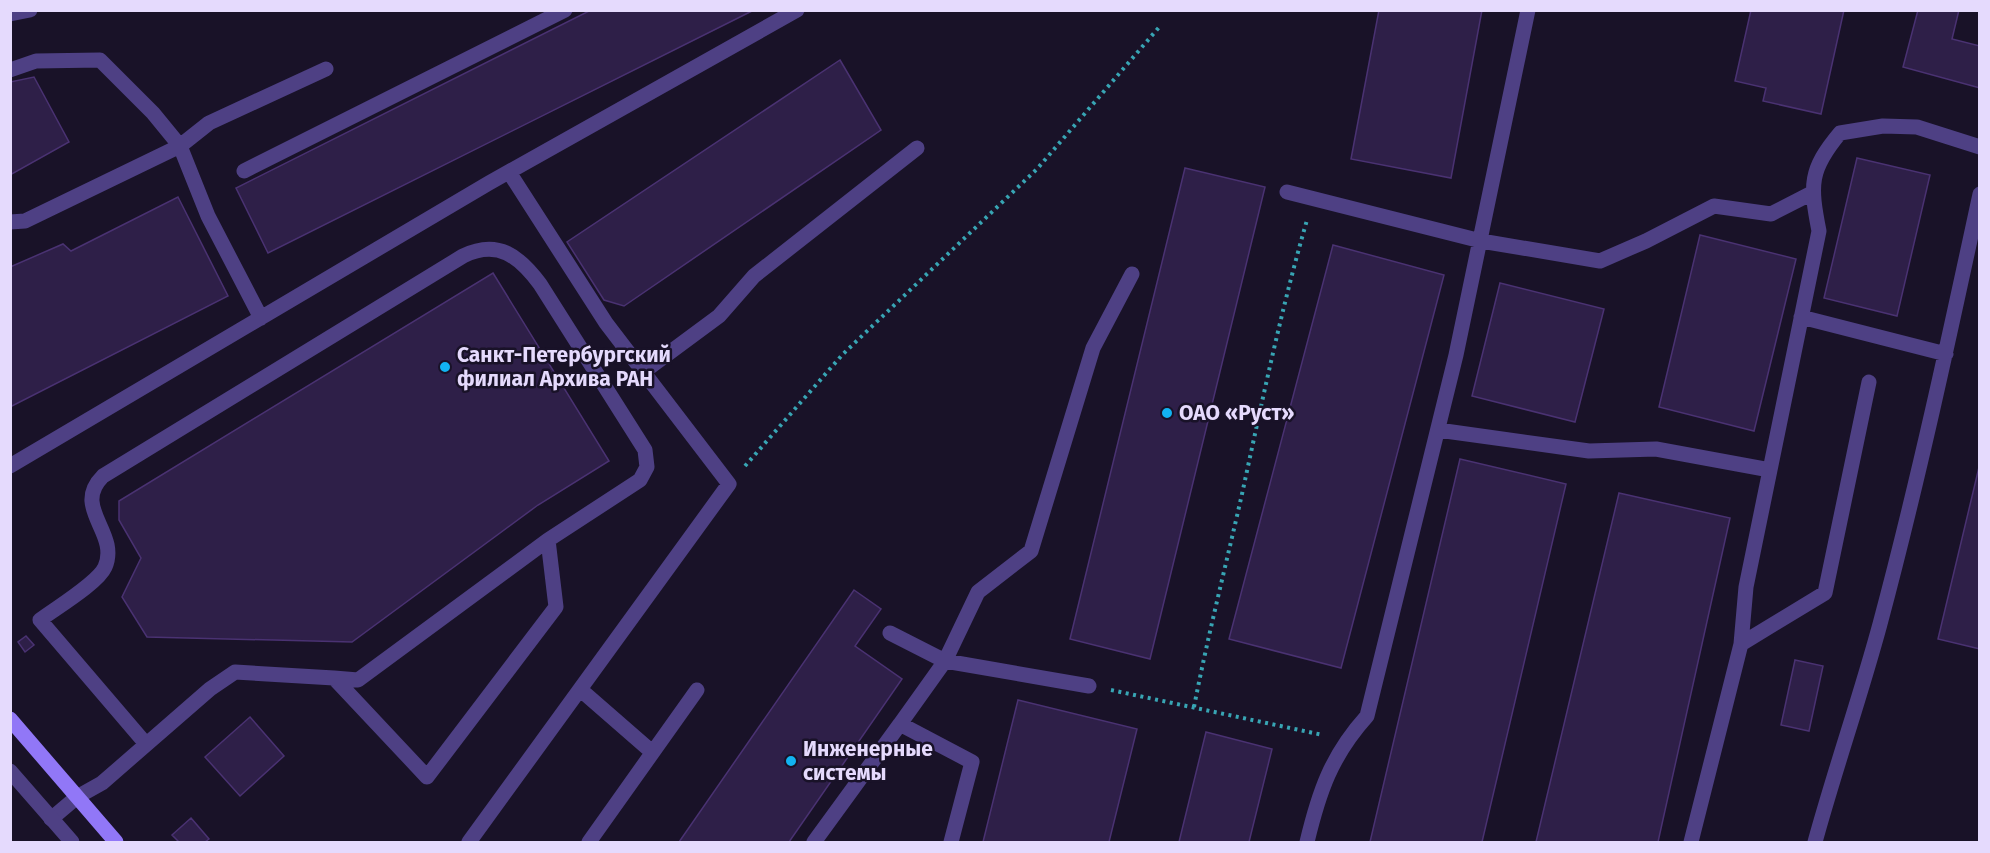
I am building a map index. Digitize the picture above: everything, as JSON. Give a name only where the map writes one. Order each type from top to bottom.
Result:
[{"type":"main road","points":[[10,719],[116,843]]},
{"type":"street","points":[[10,15],[30,10]]},
{"type":"street","points":[[244,171],[565,10]]},
{"type":"street","points":[[10,466],[509,172],[797,10]]},
{"type":"street","points":[[1307,843],[1318,795],[1345,741],[1367,716],[1438,429],[1481,241],[1528,10]]},
{"type":"street","points":[[10,70],[36,62],[100,60],[153,113],[180,146],[208,216],[261,318]]},
{"type":"street","points":[[10,222],[25,221],[180,146],[208,123],[326,69]]},
{"type":"street","points":[[1691,843],[1740,644],[1746,587],[1819,231],[1812,193],[1821,156],[1840,133],[1882,126],[1917,127],[1980,147]]},
{"type":"street","points":[[642,373],[719,316],[754,276],[917,148]]},
{"type":"street","points":[[469,843],[582,691],[729,484],[606,323],[509,172]]},
{"type":"street","points":[[1287,192],[1481,241],[1600,261],[1646,241],[1714,206],[1772,214],[1812,193]]},
{"type":"street","points":[[1815,843],[1835,767],[1880,625],[1946,354],[1980,194]]},
{"type":"street","points":[[51,819],[77,797],[102,783],[210,689],[235,672],[358,680],[548,540],[640,480],[646,467],[645,450],[524,262],[507,253],[478,249],[123,464],[93,486],[92,500],[95,515],[107,543],[105,568],[96,578],[40,620],[146,744]]},
{"type":"street","points":[[813,843],[945,661],[978,592],[1031,552],[1093,348],[1132,274]]},
{"type":"street","points":[[1801,317],[1946,354]]},
{"type":"street","points":[[1740,644],[1825,593],[1869,382]]},
{"type":"street","points":[[1438,429],[1589,451],[1656,449],[1770,470]]},
{"type":"street","points":[[334,678],[427,777],[556,607],[548,540]]},
{"type":"street","points":[[890,633],[945,661],[1089,686]]},
{"type":"street","points":[[589,843],[697,690]]},
{"type":"street","points":[[582,691],[652,753]]},
{"type":"street","points":[[900,724],[972,762],[951,843]]},
{"type":"street","points":[[10,771],[72,843]]},
{"type":"path","points":[[729,484],[843,354],[1037,169],[1161,25]]},
{"type":"path","points":[[1194,707],[1213,611],[1238,513],[1287,290],[1314,199]]},
{"type":"path","points":[[1089,686],[1345,741]]},
{"type":"building","points":[[591,10],[754,10],[268,253],[236,188]]},
{"type":"building","points":[[1379,10],[1482,10],[1451,178],[1351,159]]},
{"type":"building","points":[[1751,10],[1844,10],[1821,114],[1763,101],[1766,88],[1735,81]]},
{"type":"building","points":[[1918,10],[1959,10],[1952,39],[1980,46],[1980,88],[1903,67]]},
{"type":"building","points":[[840,60],[881,130],[624,306],[604,300],[567,242]]},
{"type":"building","points":[[34,77],[69,142],[10,175],[10,82]]},
{"type":"building","points":[[1857,158],[1930,175],[1897,316],[1824,298]]},
{"type":"building","name":"ОАО «Руст»","points":[[1185,168],[1265,187],[1150,659],[1070,639]]},
{"type":"building","points":[[178,197],[228,296],[10,407],[10,267],[63,244],[71,251]]},
{"type":"building","points":[[1700,235],[1796,259],[1754,431],[1659,407]]},
{"type":"building","points":[[1333,245],[1444,275],[1341,668],[1229,639]]},
{"type":"building","name":"Санкт-Петербургский филиал Архива РАН","points":[[493,273],[609,461],[538,505],[352,642],[147,637],[122,597],[141,558],[119,520],[119,501]]},
{"type":"building","points":[[1500,283],[1604,309],[1575,422],[1472,396]]},
{"type":"building","points":[[1460,459],[1566,484],[1482,842],[1370,842]]},
{"type":"building","points":[[1980,463],[1980,649],[1938,639]]},
{"type":"building","points":[[1619,493],[1730,518],[1658,842],[1536,842]]},
{"type":"building","name":"Инженерные системы","points":[[854,590],[881,609],[855,646],[902,679],[789,842],[679,842]]},
{"type":"building","points":[[26,636],[34,645],[25,652],[18,642]]},
{"type":"building","points":[[1795,660],[1823,666],[1809,731],[1781,725]]},
{"type":"building","points":[[1018,700],[1137,729],[1109,842],[983,842]]},
{"type":"building","points":[[250,717],[284,756],[240,796],[205,757]]},
{"type":"building","points":[[1206,732],[1272,749],[1249,842],[1179,842]]},
{"type":"building","points":[[191,818],[209,839],[205,842],[179,842],[172,835]]},
{"type":"place","name":"Санкт-Петербургский филиал Архива РАН","points":[[445,367]]},
{"type":"place","name":"ОАО «Руст»","points":[[1167,413]]},
{"type":"place","name":"Инженерные системы","points":[[791,761]]}]
